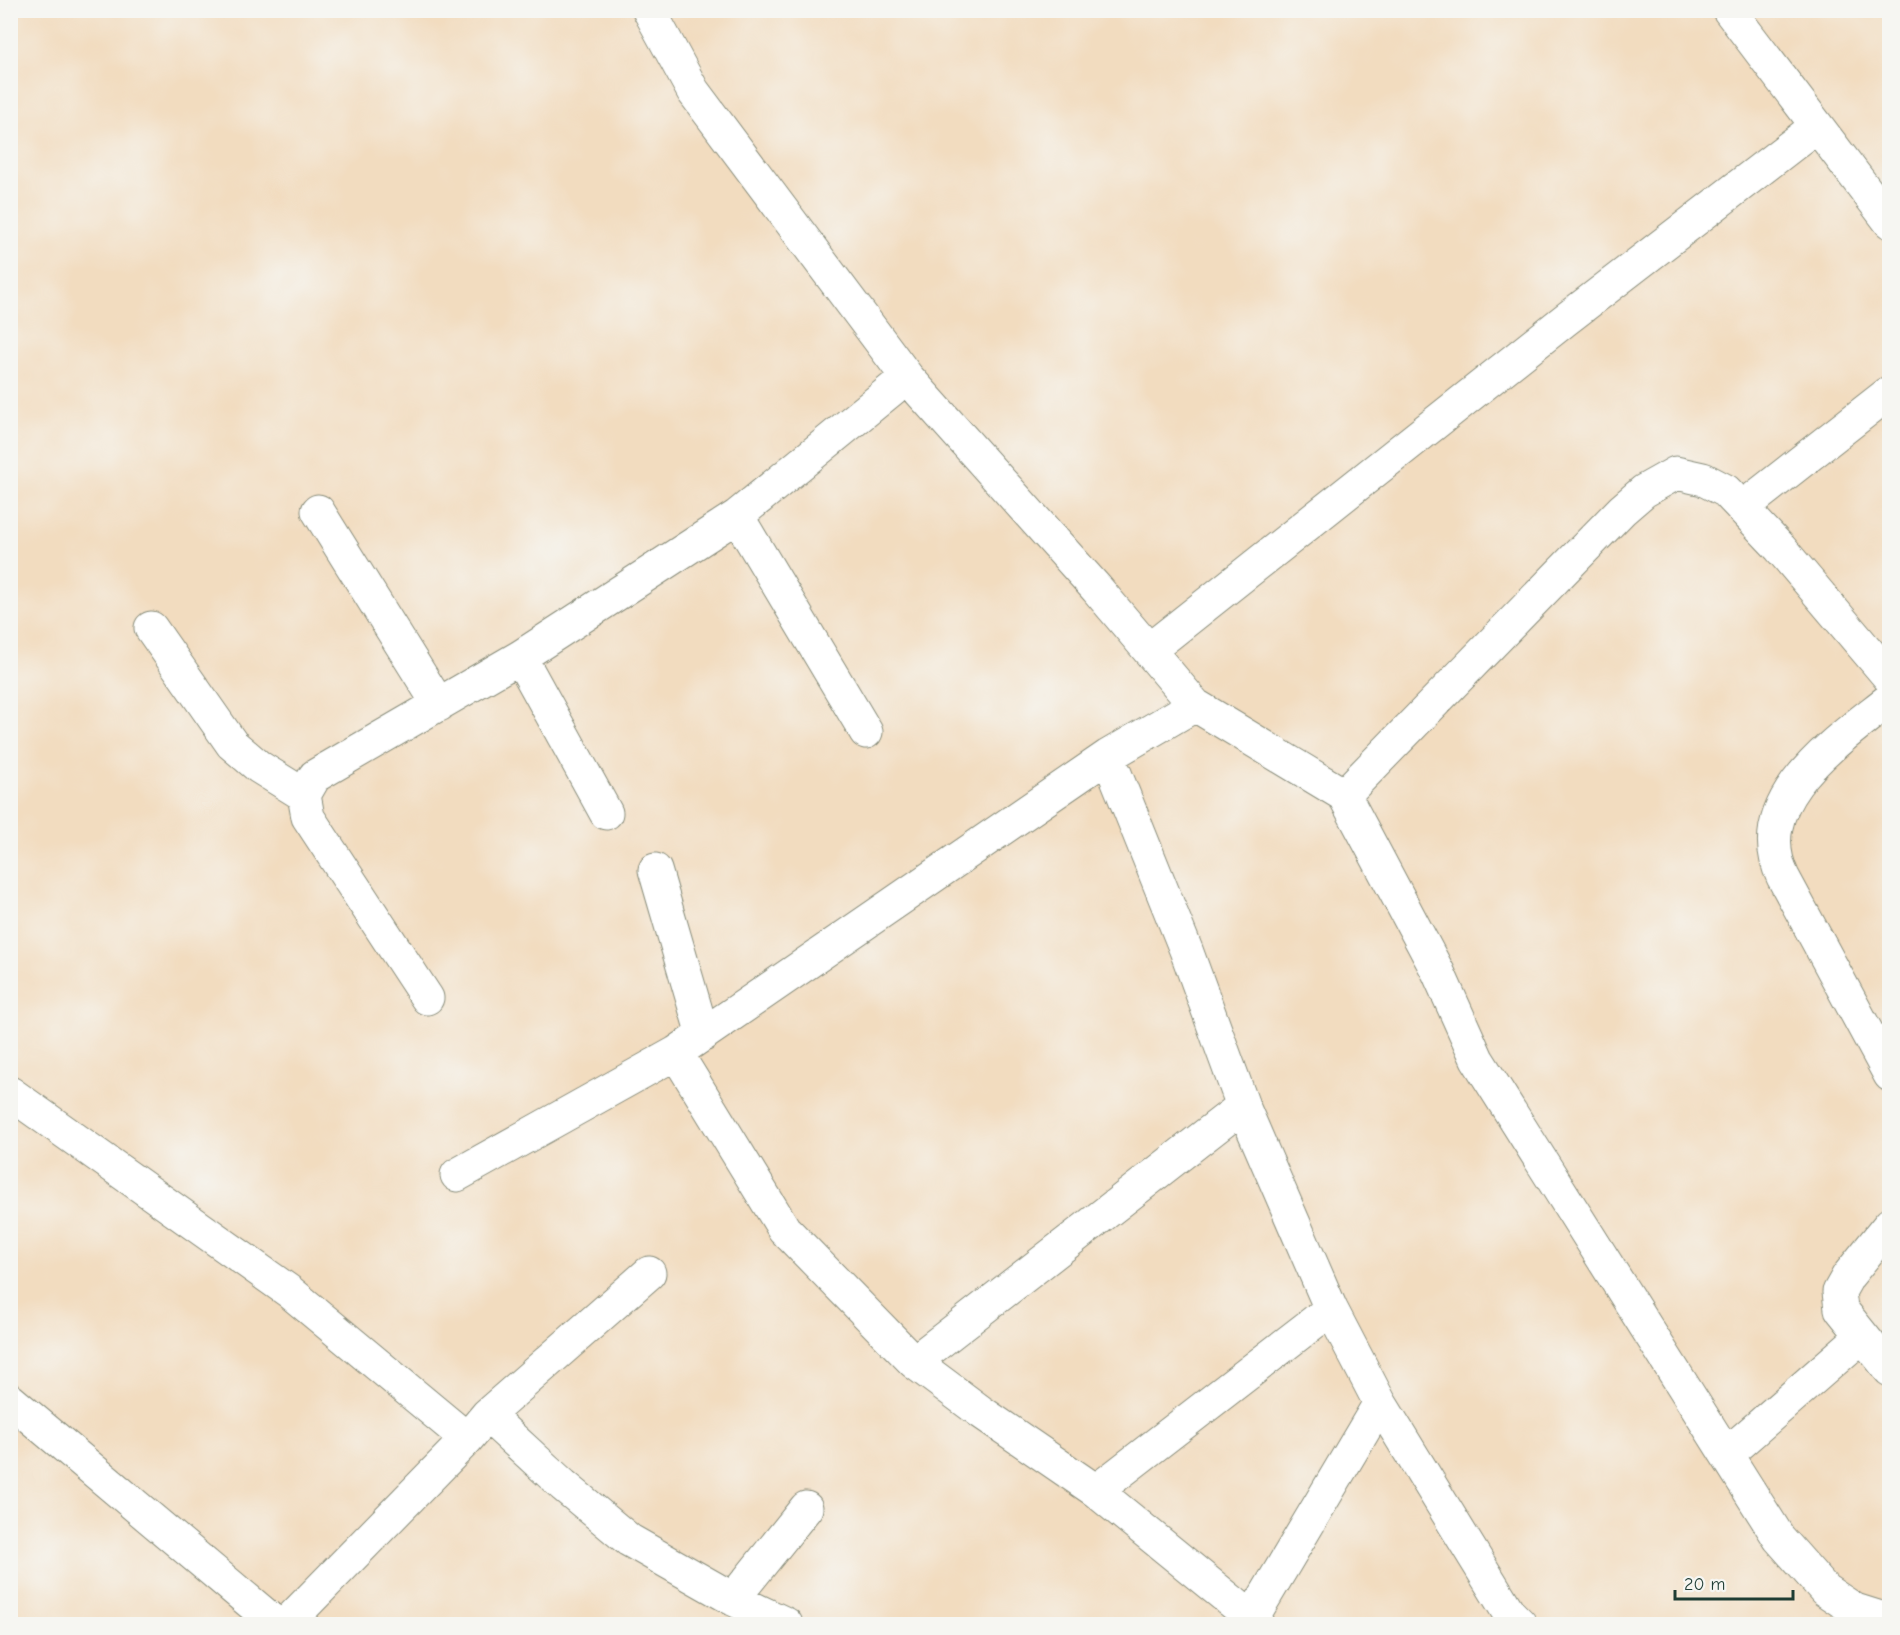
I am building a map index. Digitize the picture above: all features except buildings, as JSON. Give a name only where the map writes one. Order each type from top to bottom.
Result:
[{"type":"street","points":[[649,10],[693,92],[907,377],[1097,589],[1195,705],[1344,795],[1438,972],[1477,1059],[1779,1538],[1825,1590],[1855,1610],[1890,1621]]},
{"type":"street","points":[[1729,10],[1890,222]]},
{"type":"street","points":[[1149,650],[1556,327],[1817,126]]},
{"type":"street","points":[[427,998],[308,817],[304,795],[315,776],[520,657],[737,516],[907,377]]},
{"type":"street","points":[[1742,508],[1890,392]]},
{"type":"street","points":[[1344,795],[1622,510],[1644,491],[1676,473],[1703,479],[1726,491],[1780,548],[1890,678]]},
{"type":"street","points":[[318,511],[440,705]]},
{"type":"street","points":[[737,516],[866,732]]},
{"type":"street","points":[[151,628],[232,744],[259,767],[304,795]]},
{"type":"street","points":[[520,657],[606,813]]},
{"type":"street","points":[[1890,699],[1822,754],[1795,784],[1779,814],[1773,837],[1776,863],[1890,1075]]},
{"type":"street","points":[[457,1175],[676,1053],[1108,756],[1195,705]]},
{"type":"street","points":[[1108,756],[1186,950],[1243,1106],[1331,1309],[1380,1403],[1509,1613],[1520,1624]]},
{"type":"street","points":[[655,870],[703,1035]]},
{"type":"street","points":[[676,1053],[784,1229],[914,1362],[981,1412],[1096,1491],[1252,1622],[1380,1403]]},
{"type":"street","points":[[10,1093],[477,1427],[563,1485],[629,1540],[733,1599],[786,1624]]},
{"type":"street","points":[[914,1362],[1243,1106]]},
{"type":"street","points":[[1890,1224],[1848,1276],[1839,1292],[1841,1309],[1890,1370]]},
{"type":"street","points":[[286,1624],[477,1427],[649,1273]]},
{"type":"street","points":[[1096,1491],[1331,1309]]},
{"type":"street","points":[[1726,1454],[1862,1336]]},
{"type":"street","points":[[10,1400],[276,1624]]},
{"type":"street","points":[[733,1599],[806,1508]]}]
